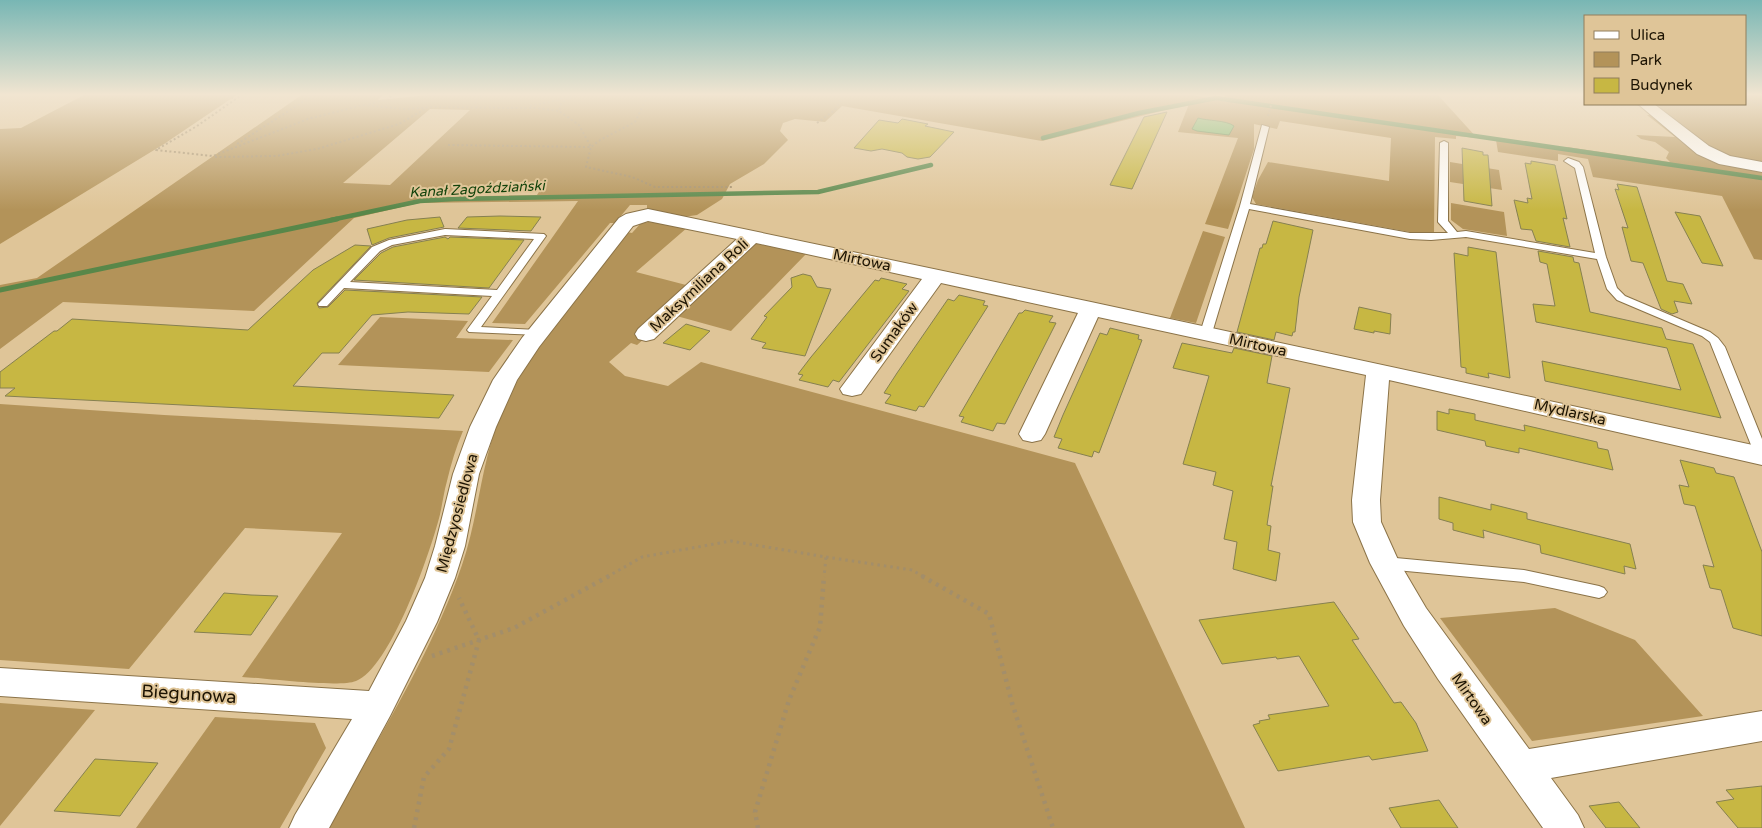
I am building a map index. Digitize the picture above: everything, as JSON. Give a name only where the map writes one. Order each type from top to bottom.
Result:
[{"type":"street","points":[[1681,133],[1703,150],[1725,160],[1762,167]]},
{"type":"street","name":"Mirtowa","points":[[633,218],[648,215],[752,236],[1091,308],[1378,372],[1366,500],[1367,522],[1385,563],[1415,616],[1520,767],[1566,828]]},
{"type":"street","name":"Międzyosiedlowa","points":[[308,828],[378,706],[421,622],[440,578],[456,526],[466,474],[483,427],[505,380],[538,334],[626,222],[633,218]]},
{"type":"street","name":"Maksymiliana Roli","points":[[646,334],[752,236]]},
{"type":"street","name":"Sumaków","points":[[852,389],[936,275]]},
{"type":"street","points":[[1032,434],[1091,308]]},
{"type":"street","name":"Mydlarska","points":[[1378,372],[1530,403],[1762,456]]},
{"type":"street","name":"Biegunowa","points":[[0,682],[378,706]]},
{"type":"street","points":[[1520,767],[1762,726]]},
{"type":"lane","points":[[1206,333],[1245,206],[1264,133]]},
{"type":"lane","points":[[1444,143],[1443,222],[1454,234]]},
{"type":"lane","points":[[1568,161],[1579,167],[1601,257],[1612,289],[1622,298],[1706,334],[1714,340],[1719,347],[1762,456]]},
{"type":"lane","points":[[1245,206],[1410,236],[1431,237],[1466,234],[1601,257]]},
{"type":"lane","points":[[323,304],[376,249],[388,243],[445,232],[541,236],[472,330],[538,334]]},
{"type":"lane","points":[[342,285],[499,292]]},
{"type":"lane","points":[[1385,563],[1524,576],[1598,592]]},
{"type":"path","points":[[186,133],[156,150],[213,156],[276,156],[317,149],[371,133]]},
{"type":"path","points":[[228,149],[254,133]]},
{"type":"path","points":[[213,156],[272,133]]},
{"type":"path","points":[[583,133],[591,147]]},
{"type":"path","points":[[614,133],[591,147],[586,167],[632,177],[655,187],[734,187]]},
{"type":"path","points":[[448,144],[591,147]]},
{"type":"path","points":[[397,668],[514,628],[568,600],[642,557],[731,541],[912,570],[989,614],[1012,703],[1053,828]]},
{"type":"path","points":[[758,828],[755,812],[789,700],[820,627],[826,557]]},
{"type":"path","points":[[414,828],[424,777],[449,749],[479,640],[456,593],[440,578]]},
{"type":"green space","points":[[0,133],[181,133],[164,144],[0,244]]},
{"type":"green space","points":[[247,133],[402,133],[343,183],[390,185],[446,133],[781,133],[788,140],[764,164],[730,184],[722,199],[697,215],[683,217],[647,210],[647,205],[630,205],[615,223],[610,223],[525,324],[492,323],[578,201],[419,203],[354,218],[254,311],[63,302],[0,349],[0,285],[37,278]],"holes":[[[498,180],[531,183],[542,187],[537,195],[432,197],[490,188]]]},
{"type":"green space","points":[[994,133],[1075,133],[1042,141]]},
{"type":"green space","points":[[1184,133],[1254,133],[1254,149],[1228,229],[1205,224],[1238,138]]},
{"type":"green space","points":[[1356,133],[1472,133],[1477,138],[1435,137],[1434,232],[1421,234],[1256,204],[1252,197],[1258,180],[1268,162],[1389,181],[1391,138]]},
{"type":"green space","points":[[1669,133],[1675,133],[1694,147],[1762,170],[1762,260],[1754,259],[1722,196],[1593,177],[1588,159],[1558,154],[1558,161],[1498,152],[1496,140],[1570,151],[1567,147],[1670,162],[1666,158],[1669,152],[1655,142],[1641,139],[1636,135],[1675,137]]},
{"type":"green space","points":[[1688,133],[1762,133],[1762,162],[1733,158],[1698,140]]},
{"type":"green space","points":[[1450,162],[1499,170],[1502,190],[1450,182]]},
{"type":"green space","points":[[1451,203],[1504,212],[1507,236],[1463,229],[1451,220]]},
{"type":"green space","points":[[649,222],[688,227],[636,272],[690,286],[645,338],[637,345],[631,343],[609,362],[625,376],[668,386],[701,362],[1075,463],[1245,828],[328,828],[418,667],[449,600],[468,545],[497,424],[517,382],[545,337],[627,232],[632,233],[641,223]]},
{"type":"green space","points":[[1203,231],[1225,237],[1196,323],[1170,318]]},
{"type":"green space","points":[[753,243],[806,254],[731,331],[673,315]]},
{"type":"green space","points":[[380,317],[468,321],[456,338],[513,340],[489,372],[338,365]]},
{"type":"green space","points":[[0,404],[463,431],[452,462],[433,539],[417,585],[382,656],[369,672],[356,681],[347,683],[318,683],[242,677],[342,533],[245,528],[129,669],[0,660]]},
{"type":"green space","points":[[1555,608],[1635,640],[1703,716],[1532,741],[1440,618]]},
{"type":"green space","points":[[0,703],[95,710],[0,826]]},
{"type":"green space","points":[[215,717],[315,723],[326,748],[280,828],[136,828]]},
{"type":"shaded area","points":[[1210,133],[1230,133],[1229,135]]},
{"type":"building","points":[[868,133],[953,133],[930,157],[918,159],[882,149],[871,151],[854,148]]},
{"type":"building","points":[[1136,133],[1158,133],[1132,189],[1110,185]]},
{"type":"building","points":[[1462,148],[1483,152],[1483,155],[1488,155],[1492,206],[1464,201]]},
{"type":"building","points":[[1531,161],[1555,165],[1567,219],[1563,218],[1570,247],[1536,241],[1532,230],[1521,229],[1514,200],[1528,203],[1527,198],[1532,199],[1525,163],[1531,164]]},
{"type":"building","points":[[1617,184],[1637,187],[1667,281],[1683,284],[1692,304],[1674,301],[1678,312],[1672,314],[1661,309],[1643,263],[1631,261],[1622,227],[1628,228],[1615,189],[1619,190]]},
{"type":"building","points":[[1675,212],[1700,216],[1723,266],[1702,263]]},
{"type":"building","points":[[440,217],[444,227],[389,238],[372,245],[367,229],[407,220]]},
{"type":"building","points":[[467,217],[541,217],[531,231],[458,228]]},
{"type":"building","points":[[1273,221],[1313,230],[1299,297],[1295,332],[1293,332],[1292,336],[1276,332],[1274,340],[1237,332],[1260,248],[1262,248],[1263,244],[1266,244]]},
{"type":"building","points":[[445,237],[448,239],[450,237],[524,240],[489,288],[354,280],[381,253],[393,247]]},
{"type":"building","points":[[355,245],[371,246],[317,303],[319,308],[328,307],[345,290],[482,297],[469,314],[408,312],[372,315],[339,353],[322,353],[293,386],[454,395],[439,418],[5,396],[15,388],[0,388],[0,372],[72,319],[248,330],[313,270]]},
{"type":"building","points":[[1468,247],[1496,252],[1510,378],[1488,373],[1489,378],[1466,373],[1466,368],[1461,367],[1454,253],[1468,256]]},
{"type":"building","points":[[1538,251],[1573,257],[1574,262],[1579,263],[1590,312],[1662,328],[1666,339],[1693,344],[1721,418],[1545,381],[1542,361],[1681,390],[1667,348],[1536,322],[1533,304],[1555,306],[1547,264],[1540,262]]},
{"type":"building","points":[[803,274],[811,276],[817,287],[831,289],[805,356],[762,348],[766,343],[751,339],[767,317],[764,316],[792,287],[791,278]]},
{"type":"building","points":[[881,278],[907,284],[902,289],[909,291],[839,382],[833,380],[828,387],[799,380],[803,375],[798,374],[811,357],[875,280],[879,281]]},
{"type":"building","points":[[959,295],[985,301],[983,305],[988,306],[924,407],[919,406],[916,411],[885,403],[891,395],[884,393],[897,373],[948,299],[954,301]]},
{"type":"building","points":[[1359,307],[1391,314],[1390,334],[1354,329]]},
{"type":"building","points":[[1025,310],[1053,316],[1049,322],[1056,323],[1005,424],[997,423],[993,431],[961,422],[964,417],[959,416],[1019,313]]},
{"type":"building","points":[[686,324],[710,331],[690,350],[663,343]]},
{"type":"building","points":[[1110,328],[1139,335],[1138,339],[1142,340],[1099,453],[1094,451],[1092,457],[1058,448],[1062,439],[1054,437],[1063,415],[1100,333],[1107,335]]},
{"type":"building","points":[[1182,343],[1232,353],[1234,348],[1272,356],[1267,383],[1290,388],[1271,486],[1273,486],[1267,525],[1271,526],[1268,550],[1280,553],[1276,581],[1233,569],[1237,542],[1224,539],[1233,491],[1213,485],[1216,472],[1183,464],[1209,376],[1173,368]]},
{"type":"building","points":[[1449,409],[1475,414],[1475,420],[1525,431],[1524,425],[1597,442],[1598,448],[1608,450],[1613,470],[1519,448],[1519,453],[1486,446],[1485,441],[1437,430],[1437,411],[1449,414]]},
{"type":"building","points":[[1680,460],[1714,468],[1716,473],[1734,477],[1762,552],[1762,636],[1733,628],[1721,590],[1710,588],[1703,565],[1714,567],[1695,506],[1684,504],[1679,485],[1689,487]]},
{"type":"building","points":[[1439,497],[1491,510],[1491,504],[1527,513],[1527,519],[1630,544],[1636,569],[1624,566],[1625,574],[1541,553],[1540,545],[1483,530],[1484,538],[1453,530],[1453,523],[1439,519]]},
{"type":"building","points":[[224,593],[278,596],[251,635],[194,632]]},
{"type":"building","points":[[1334,602],[1359,639],[1352,640],[1394,703],[1401,702],[1416,723],[1428,751],[1372,760],[1369,756],[1278,771],[1253,725],[1260,723],[1259,721],[1270,719],[1268,715],[1329,706],[1299,656],[1222,664],[1199,620]]},
{"type":"building","points":[[95,759],[158,763],[120,816],[54,811]]},
{"type":"building","points":[[1762,786],[1762,828],[1738,828],[1716,802],[1734,799],[1726,790]]},
{"type":"building","points":[[1439,800],[1458,828],[1401,828],[1389,808]]},
{"type":"building","points":[[1619,802],[1640,828],[1606,828],[1589,806]]},
{"type":"waterway","name":"Kanał Zagoździański","points":[[1043,138],[1064,133]]},
{"type":"waterway","name":"Kanał Zagoździański","points":[[1452,133],[1762,178]]},
{"type":"waterway","name":"Kanał Zagoździański","points":[[331,220],[420,201],[454,199],[818,192],[931,165]]},
{"type":"waterway","name":"Kanał Zagoździański","points":[[0,290],[337,219]]}]
